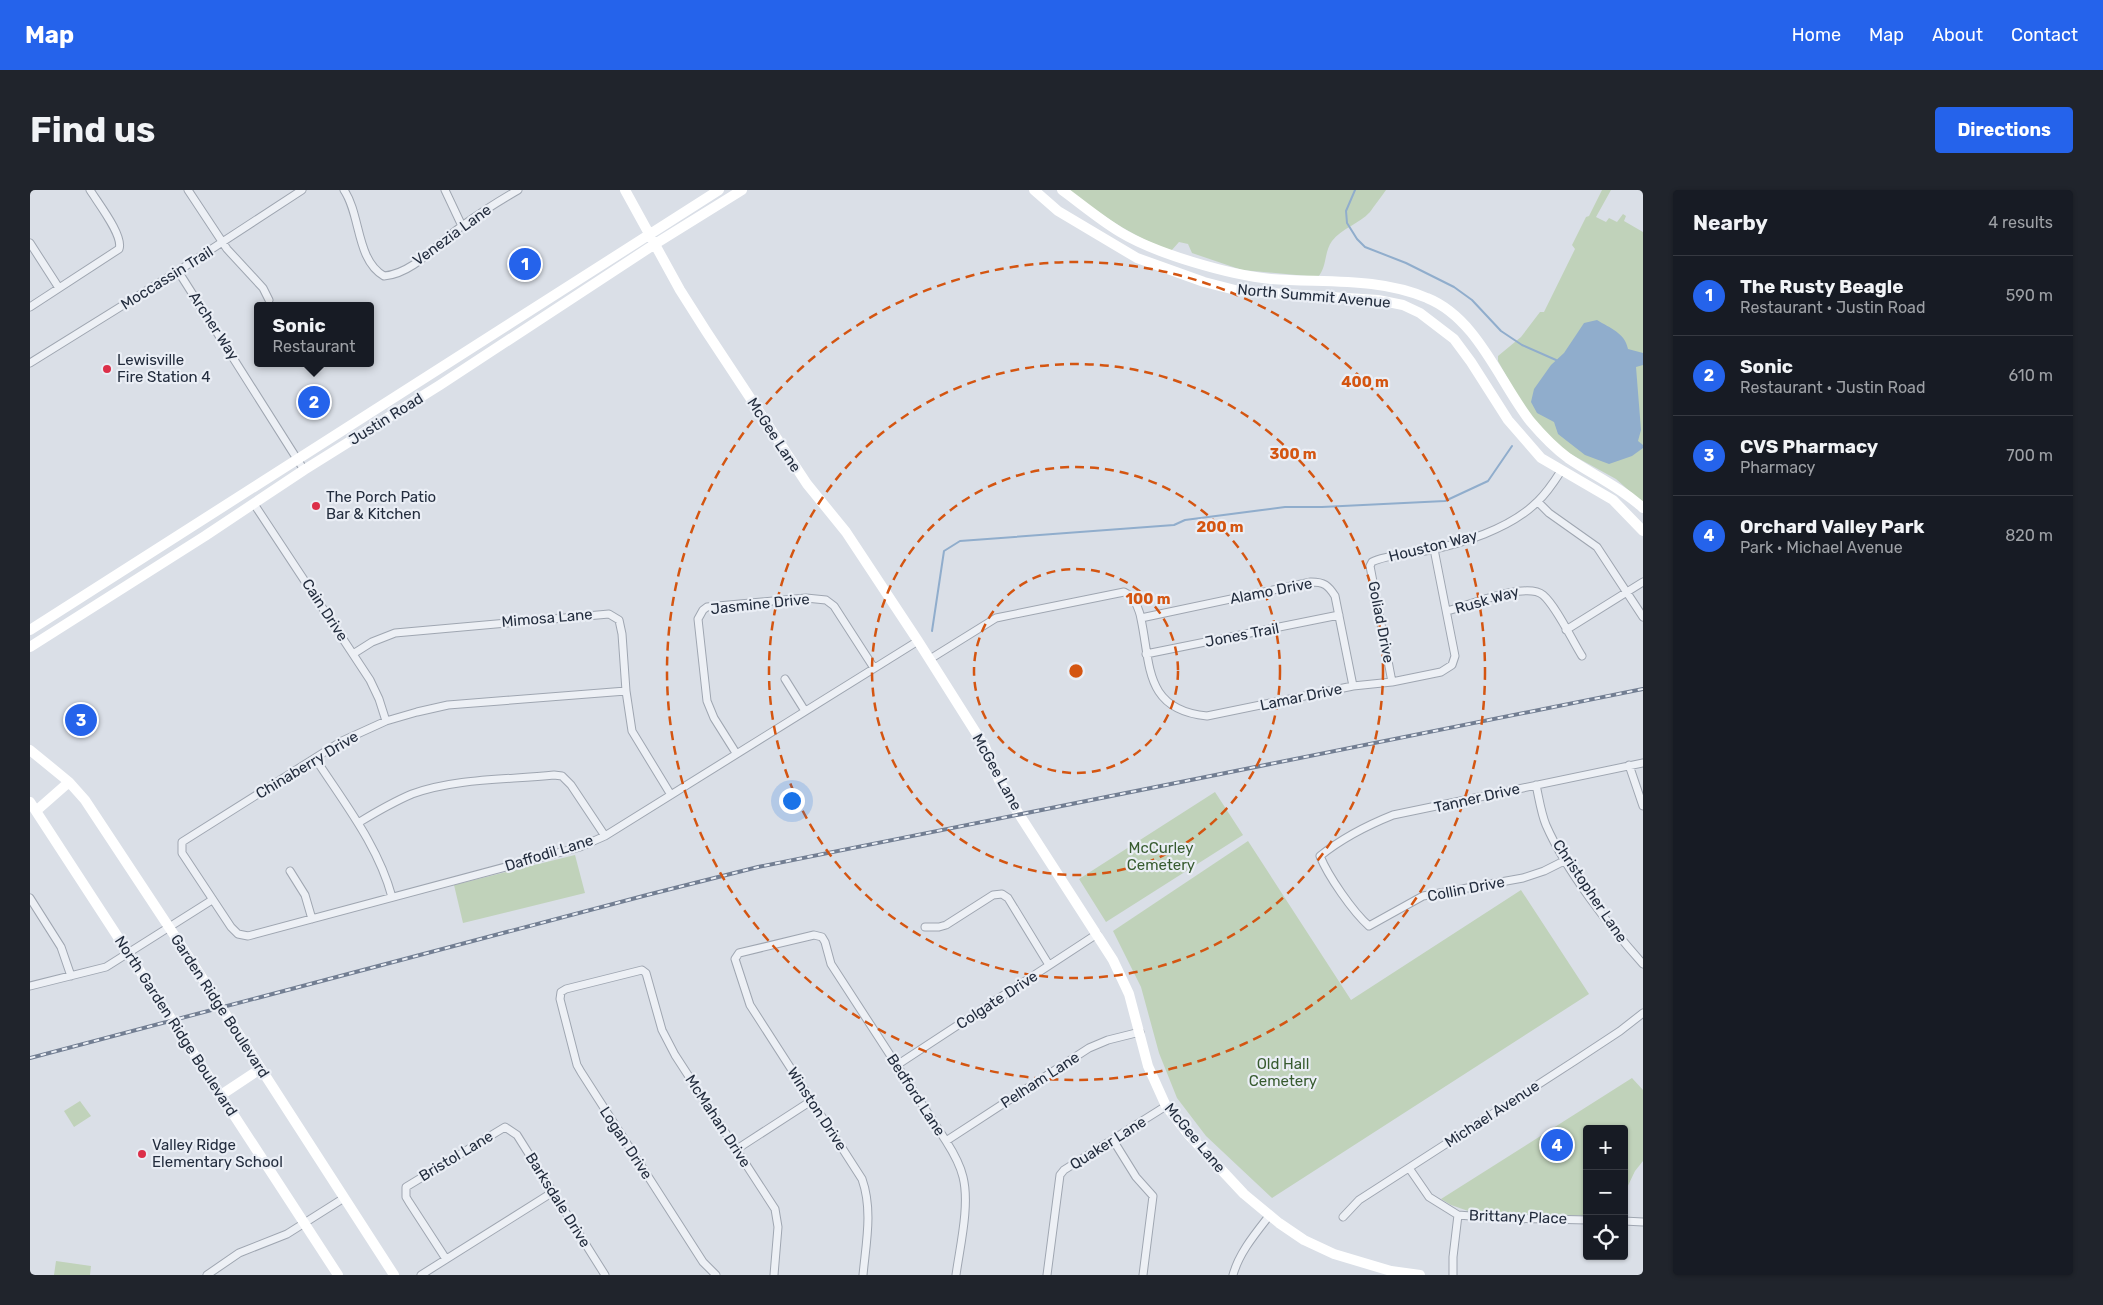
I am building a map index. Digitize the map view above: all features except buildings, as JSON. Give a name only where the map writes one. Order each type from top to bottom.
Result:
[{"type":"main road","name":"McGee Lane","points":[[625,190],[698,318],[794,465],[846,532],[930,659],[984,747],[999,780],[1017,811],[1098,934],[1122,977],[1140,1032],[1148,1066],[1166,1106],[1244,1194],[1269,1216],[1304,1240],[1334,1254],[1391,1271],[1420,1275]]},
{"type":"main road","name":"Justin Road","points":[[30,630],[719,190]]},
{"type":"main road","name":"Justin Road","points":[[30,647],[492,351],[655,244],[742,190]]},
{"type":"main road","name":"North Summit Avenue","points":[[1034,190],[1058,211],[1108,242],[1137,258],[1171,271],[1238,291],[1378,300],[1403,305],[1420,313],[1454,339],[1475,367],[1508,420],[1541,458],[1613,500],[1643,531]]},
{"type":"main road","name":"North Summit Avenue","points":[[1062,190],[1120,232],[1148,246],[1220,269],[1270,278],[1381,284],[1401,288],[1430,299],[1451,313],[1468,329],[1489,357],[1529,419],[1546,439],[1568,457],[1629,495],[1643,508]]},
{"type":"main road","points":[[1171,271],[1178,256]]},
{"type":"main road","points":[[1329,297],[1330,282]]},
{"type":"main road","points":[[484,339],[492,351]]},
{"type":"main road","points":[[1475,367],[1489,357]]},
{"type":"main road","points":[[1561,471],[1568,457]]},
{"type":"main road","points":[[197,524],[205,536]]},
{"type":"main road","points":[[90,593],[99,604]]},
{"type":"main road","name":"Garden Ridge Boulevard","points":[[30,750],[69,782],[97,818],[394,1275]]},
{"type":"main road","points":[[33,806],[69,782]]},
{"type":"main road","name":"North Garden Ridge Boulevard","points":[[33,806],[338,1275]]},
{"type":"main road","points":[[221,1095],[260,1069]]},
{"type":"street","points":[[30,307],[117,251],[121,245],[119,236],[90,190]]},
{"type":"street","points":[[188,190],[223,242],[263,288],[270,300]]},
{"type":"street","name":"Moccassin Trail","points":[[30,363],[223,242],[292,193],[302,190]]},
{"type":"street","name":"Venezia Lane","points":[[344,190],[353,204],[361,242],[377,272],[384,276],[390,276],[401,271],[433,251],[462,226],[518,190]]},
{"type":"street","points":[[445,190],[462,226]]},
{"type":"street","points":[[30,243],[59,288]]},
{"type":"street","name":"Archer Way","points":[[178,271],[304,470]]},
{"type":"street","name":"Houston Way","points":[[1372,562],[1434,549],[1483,535],[1508,522],[1538,502],[1561,471]]},
{"type":"street","points":[[1538,502],[1549,513],[1597,547],[1643,617]]},
{"type":"street","name":"Cain Drive","points":[[254,504],[370,680],[386,721]]},
{"type":"street","name":"Lamar Drive","points":[[930,659],[996,618],[1124,592],[1133,597],[1141,618],[1146,654],[1157,691],[1165,700],[1191,715],[1207,716],[1354,686],[1392,682],[1441,672],[1452,666],[1455,656],[1434,549]]},
{"type":"street","name":"Goliad Drive","points":[[1372,562],[1370,566],[1392,682]]},
{"type":"street","name":"Alamo Drive","points":[[1141,618],[1311,582],[1322,582],[1330,588],[1335,596],[1354,686]]},
{"type":"street","points":[[1566,630],[1643,582]]},
{"type":"street","name":"Rusk Way","points":[[1447,611],[1515,590],[1528,589],[1542,594],[1582,656]]},
{"type":"street","name":"Jasmine Drive","points":[[736,753],[714,718],[704,691],[698,619],[707,607],[806,598],[826,600],[834,606],[874,668]]},
{"type":"street","name":"Mimosa Lane","points":[[353,654],[372,642],[395,633],[609,614],[619,620],[622,634],[630,726],[634,738],[670,794]]},
{"type":"street","name":"Jones Trail","points":[[1146,654],[1339,615]]},
{"type":"street","name":"Daffodil Lane","points":[[181,847],[182,853],[231,927],[235,932],[248,936],[580,847],[605,836],[918,641]]},
{"type":"street","points":[[785,679],[805,711]]},
{"type":"street","name":"Chinaberry Drive","points":[[181,847],[182,842],[342,741],[386,721],[416,712],[448,706],[626,691]]},
{"type":"street","points":[[315,758],[358,823],[385,872],[392,897]]},
{"type":"street","name":"Tanner Drive","points":[[1369,926],[1361,919],[1324,866],[1320,856],[1331,847],[1374,823],[1393,815],[1643,763]]},
{"type":"street","points":[[1629,766],[1643,806]]},
{"type":"street","points":[[358,823],[399,800],[427,790],[468,782],[554,775],[562,776],[571,785],[605,836]]},
{"type":"street","name":"Christopher Lane","points":[[1536,785],[1546,825],[1566,860],[1610,925],[1643,964]]},
{"type":"street","name":"Collin Drive","points":[[1369,926],[1423,896],[1522,878],[1544,871],[1566,860]]},
{"type":"street","points":[[290,870],[305,895],[312,918]]},
{"type":"street","points":[[926,927],[939,928],[946,925],[993,895],[1002,894],[1008,898],[1049,965]]},
{"type":"street","points":[[30,898],[61,947],[71,976]]},
{"type":"street","points":[[30,986],[106,967],[212,900]]},
{"type":"street","name":"Colgate Drive","points":[[897,1066],[1098,934]]},
{"type":"street","name":"Winston Drive","points":[[814,935],[739,953],[735,959],[750,1005],[854,1164],[864,1185],[869,1218],[863,1275]]},
{"type":"street","name":"Bedford Lane","points":[[814,935],[822,937],[831,964],[959,1164],[964,1188],[964,1213],[956,1275]]},
{"type":"street","name":"McMahan Drive","points":[[560,999],[561,992],[566,988],[642,970],[648,978],[662,1030],[676,1055],[775,1209],[778,1227],[774,1275]]},
{"type":"street","name":"Logan Drive","points":[[560,999],[577,1065],[703,1262],[716,1275]]},
{"type":"street","name":"Michael Avenue","points":[[1343,1217],[1359,1200],[1620,1031],[1643,1013]]},
{"type":"street","name":"Pelham Lane","points":[[946,1141],[1089,1048],[1108,1040],[1140,1032]]},
{"type":"street","points":[[737,1149],[811,1100]]},
{"type":"street","name":"Quaker Lane","points":[[1047,1275],[1060,1175],[1064,1170],[1166,1106]]},
{"type":"street","name":"Bristol Lane","points":[[446,1259],[409,1202],[406,1189],[415,1180],[501,1128],[508,1128]]},
{"type":"street","name":"Barksdale Drive","points":[[508,1128],[517,1135],[606,1275]]},
{"type":"street","points":[[1113,1140],[1136,1177],[1153,1196],[1143,1275]]},
{"type":"street","name":"Brittany Place","points":[[1409,1168],[1429,1197],[1458,1214],[1496,1218],[1583,1220]]},
{"type":"street","points":[[421,1275],[553,1192]]},
{"type":"street","points":[[207,1275],[239,1254],[286,1234],[344,1198]]},
{"type":"street","points":[[1453,1275],[1453,1256],[1458,1214]]},
{"type":"street","points":[[1234,1275],[1237,1262],[1244,1250],[1269,1216]]},
{"type":"street","points":[[1628,1221],[1643,1222]]},
{"type":"green space","points":[[1068,190],[1386,190],[1366,216],[1332,241],[1329,245],[1323,269],[1318,277],[1242,270],[1192,253],[1188,244],[1179,242],[1171,251],[1117,224]]},
{"type":"green space","points":[[1602,190],[1611,190],[1596,217],[1606,222],[1609,218],[1617,222],[1623,214],[1626,216],[1624,221],[1643,232],[1643,503],[1616,479],[1565,451],[1548,436],[1524,408],[1498,361],[1498,356],[1521,337],[1540,312],[1544,312],[1575,249],[1572,245]]},
{"type":"green space","name":"McCurley Cemetery","points":[[1215,792],[1243,835],[1106,922],[1079,879]]},
{"type":"green space","name":"Old Hall Cemetery","points":[[1248,841],[1351,1000],[1521,890],[1589,994],[1272,1198],[1206,1136],[1177,1098],[1159,1053],[1141,987],[1113,931]]},
{"type":"green space","points":[[575,855],[585,893],[463,923],[454,885]]},
{"type":"green space","points":[[1632,1078],[1643,1090],[1643,1161],[1635,1171],[1628,1186],[1628,1125],[1583,1125],[1583,1216],[1474,1213],[1451,1205],[1441,1199]]},
{"type":"green space","points":[[80,1101],[91,1116],[74,1127],[64,1111]]},
{"type":"green space","points":[[56,1261],[91,1266],[90,1275],[54,1275]]},
{"type":"water","points":[[1597,320],[1620,335],[1628,349],[1643,353],[1643,365],[1636,367],[1641,430],[1638,441],[1643,445],[1643,448],[1632,456],[1609,464],[1585,455],[1558,434],[1554,422],[1537,413],[1531,402],[1534,389],[1551,365],[1564,353],[1584,323]]},
{"type":"waterway","points":[[1355,190],[1346,211],[1347,223],[1357,239],[1365,247],[1406,263],[1454,287],[1472,300],[1501,331],[1522,345],[1556,360]]},
{"type":"waterway","points":[[932,631],[944,551],[960,541],[1174,525],[1185,520],[1285,507],[1445,501],[1488,481],[1512,446]]},
{"type":"railway","points":[[30,1058],[758,867],[1643,689]]},
{"type":"place","name":"The Rusty Beagle","points":[[525,264]]},
{"type":"place","name":"Lewisville Fire Station 4","points":[[107,369]]},
{"type":"place","name":"Sonic","points":[[314,402]]},
{"type":"place","name":"The Porch Patio Bar & Kitchen","points":[[316,506]]},
{"type":"place","name":"CVS Pharmacy","points":[[81,720]]},
{"type":"place","name":"Orchard Valley Park","points":[[1557,1145]]},
{"type":"place","name":"Valley Ridge Elementary School","points":[[142,1154]]}]
